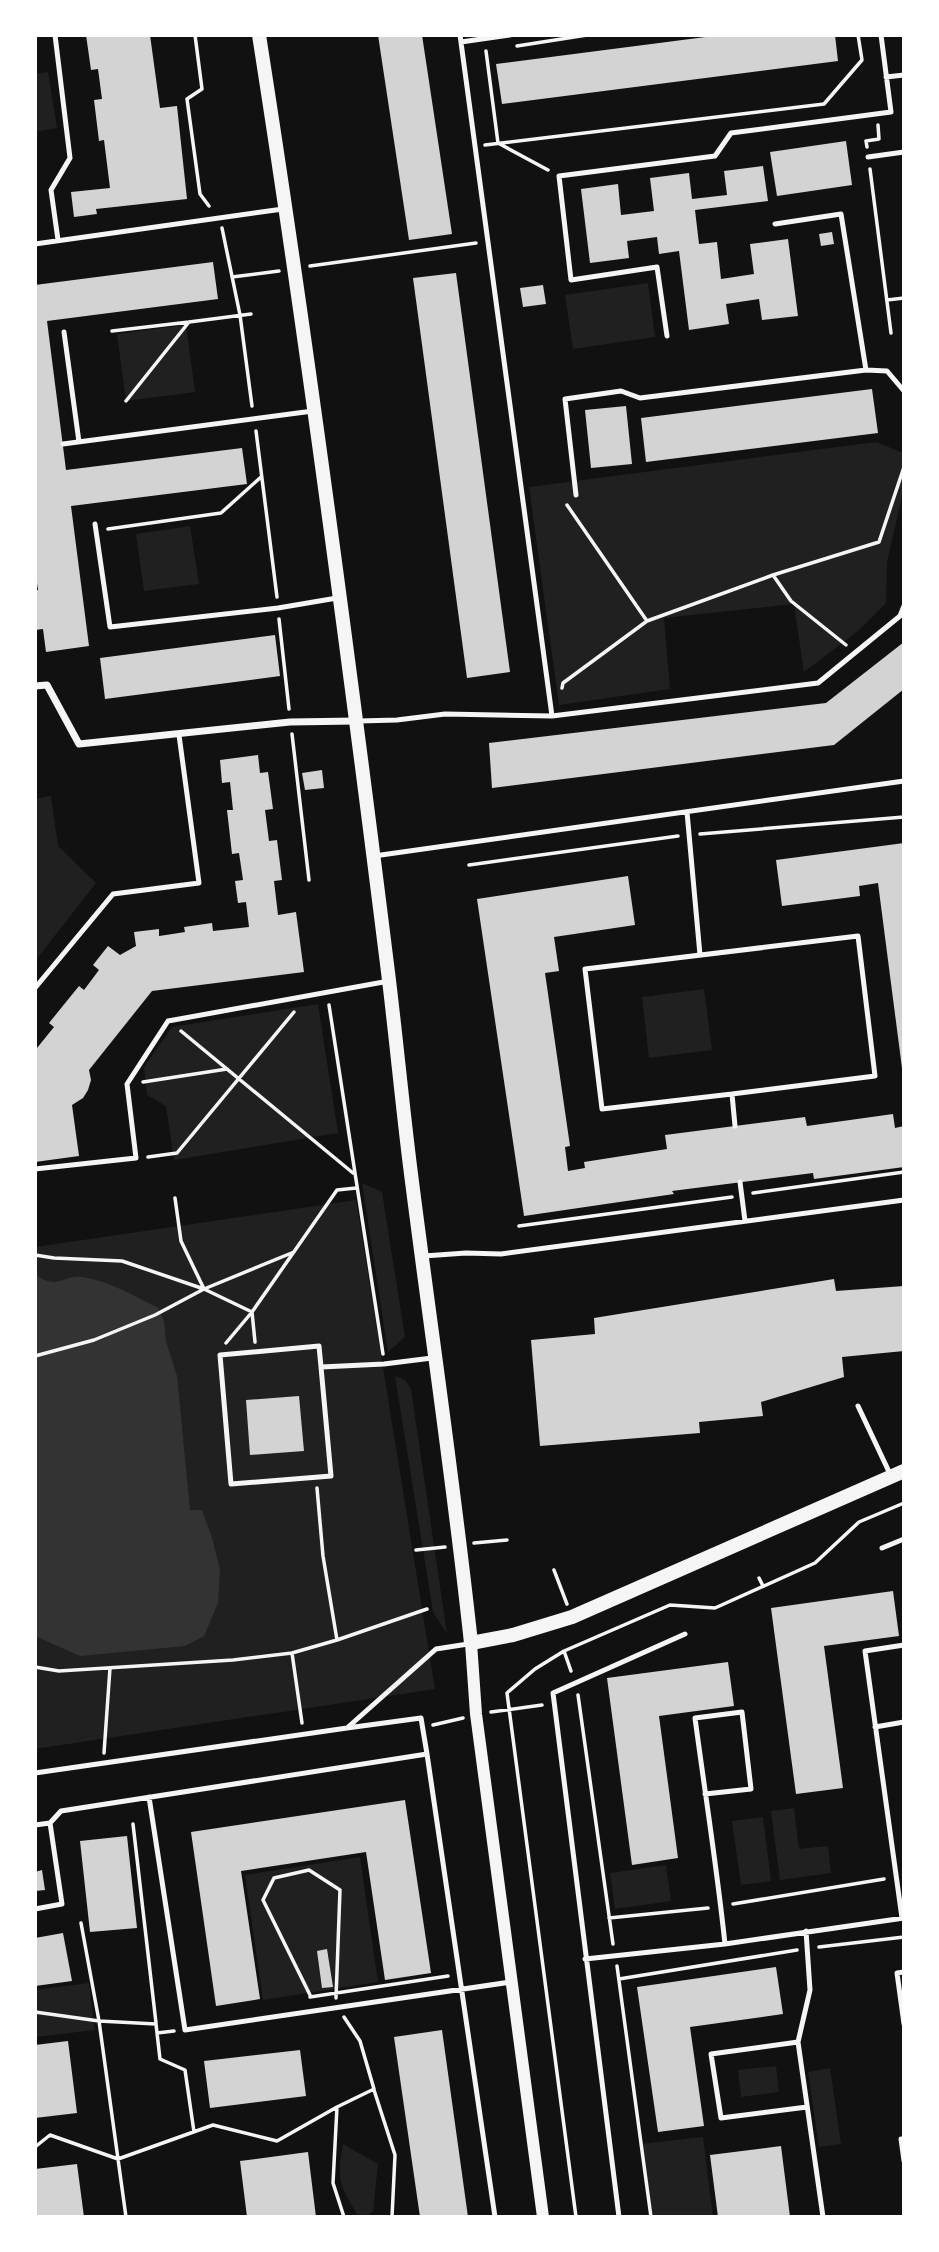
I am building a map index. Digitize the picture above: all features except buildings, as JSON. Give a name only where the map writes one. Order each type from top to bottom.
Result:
[{"type":"main road","points":[[259,35],[295,268],[340,597],[461,1545],[471,1643],[513,1635],[572,1617],[898,1474]]},
{"type":"street","points":[[35,687],[47,685],[79,744],[290,722],[356,721]]},
{"type":"street","points":[[471,1643],[477,1714],[543,2217]]},
{"type":"lane","points":[[55,35],[70,158],[51,190],[58,240]]},
{"type":"lane","points":[[510,35],[461,38],[486,242],[552,716]]},
{"type":"lane","points":[[667,337],[657,267],[571,280],[559,176],[715,156],[731,133],[891,112],[881,35]]},
{"type":"lane","points":[[887,77],[904,75]]},
{"type":"lane","points":[[868,157],[904,152]]},
{"type":"lane","points":[[35,244],[286,208]]},
{"type":"lane","points":[[775,224],[841,214],[866,370]]},
{"type":"lane","points":[[64,332],[79,442]]},
{"type":"lane","points":[[576,495],[565,399],[621,391],[640,398],[866,370],[887,371],[904,391]]},
{"type":"lane","points":[[63,444],[314,411]]},
{"type":"lane","points":[[95,524],[110,627],[278,608],[340,597]]},
{"type":"lane","points":[[356,721],[397,720],[445,714],[552,716],[818,683],[900,616],[904,606]]},
{"type":"lane","points":[[35,988],[113,894],[200,883],[179,735]]},
{"type":"lane","points":[[374,856],[904,781]]},
{"type":"lane","points":[[687,812],[700,955]]},
{"type":"lane","points":[[858,936],[875,1076],[732,1094],[602,1109],[585,969],[858,936]]},
{"type":"lane","points":[[35,1169],[136,1158],[127,1084],[168,1021],[390,981]]},
{"type":"lane","points":[[732,1094],[735,1126]]},
{"type":"lane","points":[[740,1182],[745,1221]]},
{"type":"lane","points":[[423,1256],[466,1252],[501,1254],[904,1200]]},
{"type":"lane","points":[[319,1346],[321,1367],[331,1476],[231,1485],[220,1355],[319,1346]]},
{"type":"lane","points":[[321,1367],[384,1364],[436,1357]]},
{"type":"lane","points":[[858,1406],[898,1474]]},
{"type":"lane","points":[[882,1548],[904,1539]]},
{"type":"lane","points":[[619,2217],[553,1693],[685,1634]]},
{"type":"lane","points":[[346,1728],[436,1649],[471,1643]]},
{"type":"lane","points":[[585,1959],[725,1944],[903,1918],[895,1877],[865,1651],[904,1646]]},
{"type":"lane","points":[[705,1794],[751,1789],[742,1712],[695,1718],[705,1794],[721,1906],[725,1944]]},
{"type":"lane","points":[[35,1773],[421,1718],[495,2217]]},
{"type":"lane","points":[[875,1727],[904,1722]]},
{"type":"lane","points":[[35,1825],[50,1823],[61,1811],[427,1754]]},
{"type":"lane","points":[[149,1797],[185,2030],[511,1982]]},
{"type":"lane","points":[[35,1909],[62,1904],[50,1823]]},
{"type":"lane","points":[[806,1931],[810,1990],[798,2042],[823,2217]]},
{"type":"lane","points":[[904,1972],[897,1973],[904,2024]]},
{"type":"lane","points":[[798,2042],[711,2054],[721,2118],[807,2107]]},
{"type":"lane","points":[[904,2138],[901,2139],[904,2161]]},
{"type":"path","points":[[195,35],[202,89],[187,99],[200,194],[220,219],[240,315],[262,476],[309,880]]},
{"type":"path","points":[[511,46],[587,35]]},
{"type":"path","points":[[475,147],[824,104],[862,60],[858,35]]},
{"type":"path","points":[[486,50],[498,144]]},
{"type":"path","points":[[876,114],[880,139],[866,141],[891,333]]},
{"type":"path","points":[[498,144],[559,176]]},
{"type":"path","points":[[232,277],[486,242]]},
{"type":"path","points":[[887,300],[904,298]]},
{"type":"path","points":[[112,331],[251,314]]},
{"type":"path","points":[[126,401],[188,322]]},
{"type":"path","points":[[552,716],[563,683],[647,621],[773,575],[879,542],[904,467]]},
{"type":"path","points":[[96,531],[221,513],[262,476]]},
{"type":"path","points":[[576,495],[562,496],[647,621]]},
{"type":"path","points":[[773,575],[791,601],[855,652]]},
{"type":"path","points":[[327,993],[384,1364]]},
{"type":"path","points":[[136,1158],[177,1153],[307,996]]},
{"type":"path","points":[[168,1021],[354,1174]]},
{"type":"path","points":[[127,1084],[227,1069]]},
{"type":"path","points":[[519,1227],[904,1172]]},
{"type":"path","points":[[226,1343],[252,1312],[337,1190],[356,1188]]},
{"type":"path","points":[[175,1198],[181,1241],[204,1289]]},
{"type":"path","points":[[35,1356],[94,1340],[143,1320],[204,1289],[294,1252]]},
{"type":"path","points":[[35,1255],[122,1261],[204,1289],[252,1312]]},
{"type":"path","points":[[252,1312],[255,1348]]},
{"type":"path","points":[[316,1480],[323,1556],[337,1640]]},
{"type":"path","points":[[576,2217],[507,1693],[536,1669],[564,1651],[670,1605],[715,1608],[815,1563],[859,1522],[904,1503]]},
{"type":"path","points":[[760,1578],[763,1586]]},
{"type":"path","points":[[35,1667],[59,1671],[233,1660],[292,1653],[427,1609]]},
{"type":"path","points":[[564,1651],[579,1699],[651,2217]]},
{"type":"path","points":[[292,1653],[304,1734]]},
{"type":"path","points":[[103,1763],[110,1668]]},
{"type":"path","points":[[133,1824],[160,2059],[185,2070],[194,2132]]},
{"type":"path","points":[[609,1918],[721,1906],[895,1877]]},
{"type":"path","points":[[81,1923],[99,2021],[126,2217]]},
{"type":"path","points":[[620,1979],[808,1949],[904,1937]]},
{"type":"path","points":[[35,2012],[99,2021],[156,2024]]},
{"type":"path","points":[[157,2033],[185,2030]]},
{"type":"path","points":[[374,2090],[396,2155],[393,2217]]},
{"type":"path","points":[[35,2147],[50,2135],[118,2159],[212,2125],[277,2141],[337,2107]]},
{"type":"shaded area","points":[[48,72],[57,128],[35,132],[35,74]]},
{"type":"shaded area","points":[[648,283],[655,337],[573,349],[565,295]]},
{"type":"shaded area","points":[[186,325],[195,392],[126,401],[117,334]]},
{"type":"shaded area","points":[[876,442],[904,453],[904,488],[887,562],[886,603],[858,631],[804,672],[794,604],[664,618],[670,689],[559,705],[529,487]]},
{"type":"shaded area","points":[[190,526],[199,584],[144,591],[136,534]]},
{"type":"shaded area","points":[[51,796],[58,846],[96,883],[35,961],[35,799]]},
{"type":"shaded area","points":[[704,989],[712,1050],[649,1058],[642,997]]},
{"type":"shaded area","points":[[318,1004],[338,1133],[174,1160],[166,1106],[147,1095],[144,1067],[172,1027]]},
{"type":"shaded area","points":[[362,1183],[382,1192],[405,1337],[388,1352]]},
{"type":"shaded area","points":[[356,1200],[435,1689],[35,1749],[35,1247]]},
{"type":"shaded area","points":[[35,1274],[55,1282],[82,1277],[112,1285],[158,1308],[164,1321],[166,1342],[177,1376],[190,1510],[202,1510],[220,1570],[218,1603],[204,1636],[185,1646],[80,1656],[35,1636]]},
{"type":"shaded area","points":[[395,1376],[405,1380],[411,1389],[447,1634],[433,1612]]},
{"type":"shaded area","points":[[794,1808],[799,1849],[828,1846],[831,1873],[780,1880],[771,1811]]},
{"type":"shaded area","points":[[763,1817],[771,1881],[741,1885],[732,1821]]},
{"type":"shaded area","points":[[360,1857],[378,1982],[263,2000],[245,1875]]},
{"type":"shaded area","points":[[666,1865],[671,1901],[615,1909],[610,1873]]},
{"type":"shaded area","points":[[89,1983],[95,2030],[35,2037],[35,1990]]},
{"type":"shaded area","points":[[776,2066],[779,2092],[741,2097],[738,2070]]},
{"type":"shaded area","points":[[830,2068],[841,2144],[819,2147],[808,2072]]},
{"type":"shaded area","points":[[703,2137],[713,2217],[650,2217],[641,2144]]},
{"type":"shaded area","points":[[343,2144],[378,2164],[373,2211],[367,2217],[359,2217],[341,2183]]}]
